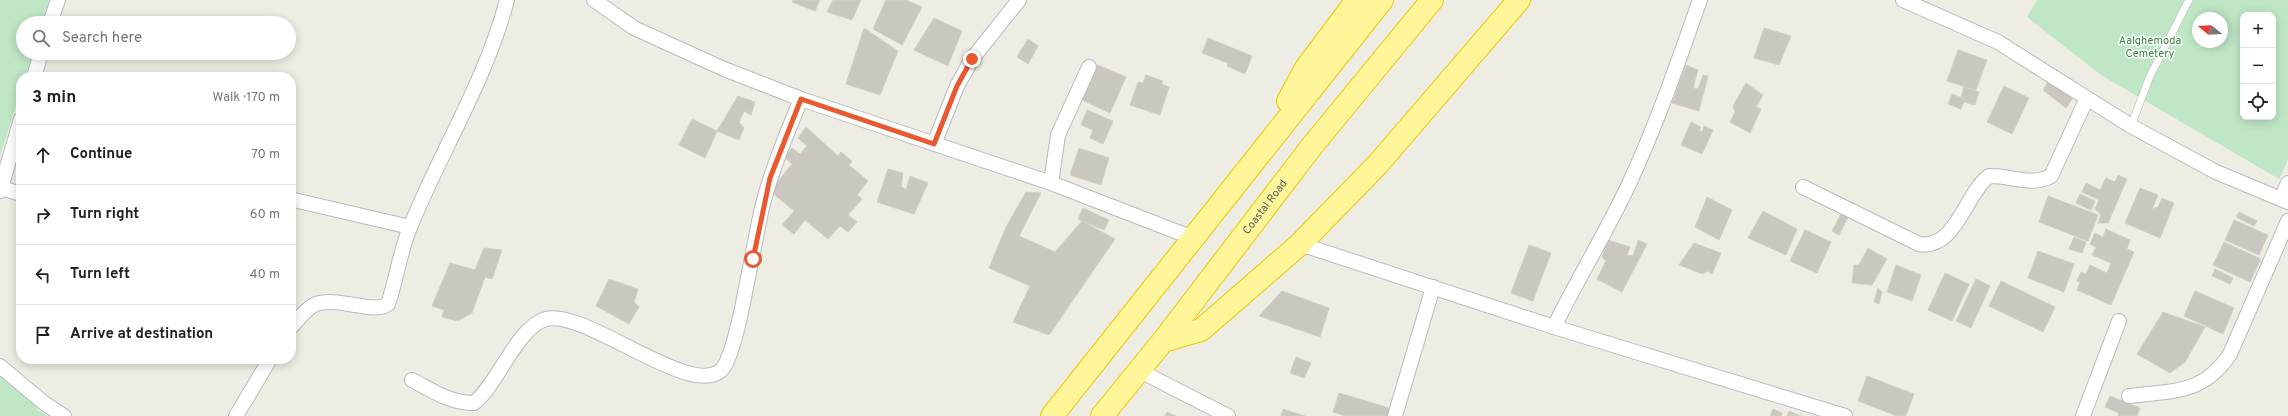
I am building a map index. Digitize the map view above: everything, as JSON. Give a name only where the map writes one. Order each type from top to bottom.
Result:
[{"type":"highway","name":"Coastal Road","points":[[1102,416],[1140,371],[1312,146],[1432,0]]},
{"type":"highway","points":[[1163,341],[1201,330],[1300,244],[1378,164],[1519,0]]},
{"type":"highway","points":[[1052,416],[1263,149],[1370,4]]},
{"type":"street","points":[[52,16],[58,0]]},
{"type":"street","points":[[296,322],[314,305],[322,302],[349,302],[377,309],[383,308],[388,304],[410,227],[440,158],[469,104],[501,24],[507,0]]},
{"type":"street","points":[[594,0],[634,28],[724,69],[801,99],[1051,183],[1193,238]]},
{"type":"street","points":[[934,144],[957,86],[972,59],[1018,0]]},
{"type":"street","points":[[1554,327],[1574,286],[1616,212],[1657,123],[1700,0]]},
{"type":"street","points":[[1903,0],[1998,42],[2131,126],[2216,172],[2285,201],[2288,183]]},
{"type":"street","points":[[35,72],[39,60]]},
{"type":"street","points":[[1051,183],[1058,135],[1089,67]]},
{"type":"street","points":[[1803,187],[1919,244],[1926,245],[1935,243],[1946,236],[1981,184],[1989,176],[1998,176],[2030,182],[2043,181],[2051,176],[2087,98]]},
{"type":"street","points":[[412,380],[446,398],[460,403],[474,403],[484,394],[527,330],[543,320],[558,317],[576,323],[665,364],[701,376],[718,373],[725,365],[737,330],[770,178],[801,99]]},
{"type":"street","points":[[16,136],[0,190],[16,193]]},
{"type":"street","points":[[296,200],[410,227]]},
{"type":"street","points":[[2129,396],[2185,390],[2199,385],[2222,367],[2230,354],[2288,221]]},
{"type":"street","points":[[1300,244],[1554,327],[1704,371],[1845,416]]},
{"type":"street","points":[[1395,416],[1432,287]]},
{"type":"street","points":[[2083,416],[2119,321]]},
{"type":"street","points":[[236,416],[267,364]]},
{"type":"street","points":[[0,366],[44,403],[64,416]]},
{"type":"street","points":[[1140,371],[1228,416]]},
{"type":"lane","points":[[2131,126],[2150,76],[2189,0]]},
{"type":"green space","points":[[0,0],[49,0],[44,16],[16,16],[16,60],[31,60],[27,72],[16,72],[16,106],[0,156]]},
{"type":"green space","name":"Aalghemoda Cemetery","points":[[2037,0],[2288,0],[2288,160],[2279,179],[2101,75],[2027,17]]},
{"type":"green space","points":[[0,360],[38,410],[48,416],[0,416]]},
{"type":"building","points":[[793,0],[820,0],[815,11],[792,2]]},
{"type":"building","points":[[833,0],[861,0],[852,20],[827,12]]},
{"type":"building","points":[[886,0],[906,0],[922,7],[902,45],[873,29]]},
{"type":"building","points":[[934,18],[962,31],[948,66],[914,50]]},
{"type":"building","points":[[864,28],[898,51],[880,95],[846,84]]},
{"type":"building","points":[[1764,28],[1791,36],[1779,65],[1754,58]]},
{"type":"building","points":[[1208,38],[1252,56],[1245,74],[1227,66],[1228,63],[1202,53]]},
{"type":"building","points":[[1028,39],[1038,46],[1028,64],[1017,57]]},
{"type":"building","points":[[1958,50],[1987,60],[1976,90],[1947,81]]},
{"type":"building","points":[[1098,65],[1126,77],[1110,113],[1082,100]]},
{"type":"building","points":[[1686,65],[1698,70],[1693,88],[1698,89],[1703,75],[1708,76],[1699,111],[1672,103]]},
{"type":"building","points":[[1146,75],[1163,81],[1161,84],[1169,87],[1160,115],[1130,105],[1138,82],[1143,83]]},
{"type":"building","points":[[2049,80],[2073,98],[2066,108],[2043,90]]},
{"type":"building","points":[[1746,83],[1763,95],[1756,107],[1761,109],[1750,133],[1730,122],[1735,112],[1733,106]]},
{"type":"building","points":[[2004,86],[2029,98],[2012,134],[1987,122]]},
{"type":"building","points":[[1964,87],[1979,92],[1975,105],[1960,101]]},
{"type":"building","points":[[1952,94],[1965,99],[1961,109],[1948,104]]},
{"type":"building","points":[[738,96],[755,102],[751,115],[744,111],[739,122],[744,128],[739,140],[717,131]]},
{"type":"building","points":[[1087,110],[1113,121],[1103,144],[1090,138],[1093,130],[1081,125]]},
{"type":"building","points":[[692,119],[717,131],[705,158],[679,145]]},
{"type":"building","points":[[1691,122],[1701,127],[1699,130],[1702,132],[1704,126],[1713,130],[1702,154],[1681,145]]},
{"type":"building","points":[[806,127],[838,156],[841,152],[852,161],[849,165],[868,181],[857,195],[862,199],[848,215],[857,222],[848,232],[840,226],[828,239],[805,220],[794,234],[782,225],[794,211],[770,191],[792,164],[784,157],[792,148],[800,154],[807,146],[798,138]]},
{"type":"building","points":[[1079,148],[1109,158],[1101,185],[1070,175]]},
{"type":"building","points":[[888,169],[903,173],[901,186],[906,190],[910,176],[928,183],[914,214],[877,202]]},
{"type":"building","points":[[2118,175],[2127,179],[2108,223],[2098,223],[2101,215],[2095,209],[2099,200],[2082,192],[2086,183],[2100,190],[2106,178],[2115,182]]},
{"type":"building","points":[[2140,188],[2158,195],[2152,209],[2158,207],[2162,198],[2174,203],[2160,238],[2125,223]]},
{"type":"building","points":[[1026,192],[1041,193],[1019,236],[1055,252],[1082,221],[1115,239],[1049,335],[1013,322],[1030,286],[989,268],[1006,227]]},
{"type":"building","points":[[2080,194],[2095,201],[2091,210],[2076,203]]},
{"type":"building","points":[[2048,196],[2098,215],[2088,241],[2039,222]]},
{"type":"building","points":[[1707,197],[1732,210],[1719,240],[1695,227]]},
{"type":"building","points":[[1083,208],[1109,220],[1104,230],[1078,219]]},
{"type":"building","points":[[1763,211],[1797,229],[1786,255],[1748,238]]},
{"type":"building","points":[[2239,212],[2257,221],[2254,226],[2236,217]]},
{"type":"building","points":[[1841,214],[1848,217],[1839,235],[1832,231]]},
{"type":"building","points":[[2234,220],[2268,235],[2259,255],[2225,240]]},
{"type":"building","points":[[2106,229],[2130,240],[2127,249],[2134,252],[2111,305],[2077,290],[2080,282],[2077,281],[2081,272],[2086,274],[2090,265],[2107,273],[2111,263],[2092,255],[2096,247],[2090,244],[2095,233],[2103,237]]},
{"type":"building","points":[[1805,230],[1831,242],[1817,273],[1790,261]]},
{"type":"building","points":[[2074,237],[2086,242],[2082,253],[2069,249]]},
{"type":"building","points":[[1608,240],[1630,247],[1627,255],[1633,256],[1638,240],[1647,244],[1622,292],[1597,279],[1606,261],[1602,257]]},
{"type":"building","points":[[2224,242],[2261,259],[2250,282],[2213,265]]},
{"type":"building","points":[[1694,243],[1721,253],[1712,274],[1707,271],[1703,274],[1679,265]]},
{"type":"building","points":[[1529,245],[1551,253],[1533,301],[1511,293]]},
{"type":"building","points":[[484,248],[502,250],[492,279],[485,277],[472,313],[458,321],[442,317],[444,310],[432,306],[450,263],[475,270]]},
{"type":"building","points":[[1868,248],[1887,259],[1872,285],[1852,283],[1854,265],[1859,265]]},
{"type":"building","points":[[2038,251],[2074,264],[2064,292],[2028,278]]},
{"type":"building","points":[[1896,265],[1921,275],[1912,301],[1887,292]]},
{"type":"building","points":[[2215,269],[2233,278],[2230,284],[2212,276]]},
{"type":"building","points":[[1945,273],[1969,284],[1952,321],[1928,310]]},
{"type":"building","points":[[609,279],[638,289],[634,302],[639,307],[629,324],[596,306]]},
{"type":"building","points":[[1976,279],[1990,286],[1971,328],[1956,321]]},
{"type":"building","points":[[2001,281],[2055,307],[2043,332],[1989,306]]},
{"type":"building","points":[[1878,288],[1882,292],[1879,304],[1874,302]]},
{"type":"building","points":[[1282,291],[1329,308],[1320,337],[1259,316]]},
{"type":"building","points":[[2195,291],[2234,308],[2223,334],[2184,316]]},
{"type":"building","points":[[2163,312],[2205,327],[2185,362],[2170,373],[2137,354]]},
{"type":"building","points":[[1296,357],[1311,363],[1304,378],[1290,373]]},
{"type":"building","points":[[1867,376],[1914,394],[1906,416],[1897,416],[1858,401]]},
{"type":"building","points":[[1339,393],[1389,408],[1387,416],[1345,416],[1333,412]]},
{"type":"building","points":[[2110,396],[2140,408],[2137,416],[2118,416],[2119,413],[2105,407]]},
{"type":"building","points":[[1283,409],[1305,416],[1281,416]]},
{"type":"building","points":[[1773,409],[1782,413],[1781,416],[1770,416]]},
{"type":"building","points":[[1789,411],[1801,416],[1787,416]]},
{"type":"building","points":[[1167,412],[1176,416],[1165,416]]},
{"type":"route","points":[[753,259],[761,213],[770,178],[801,99],[934,144],[957,86],[972,59]]}]
